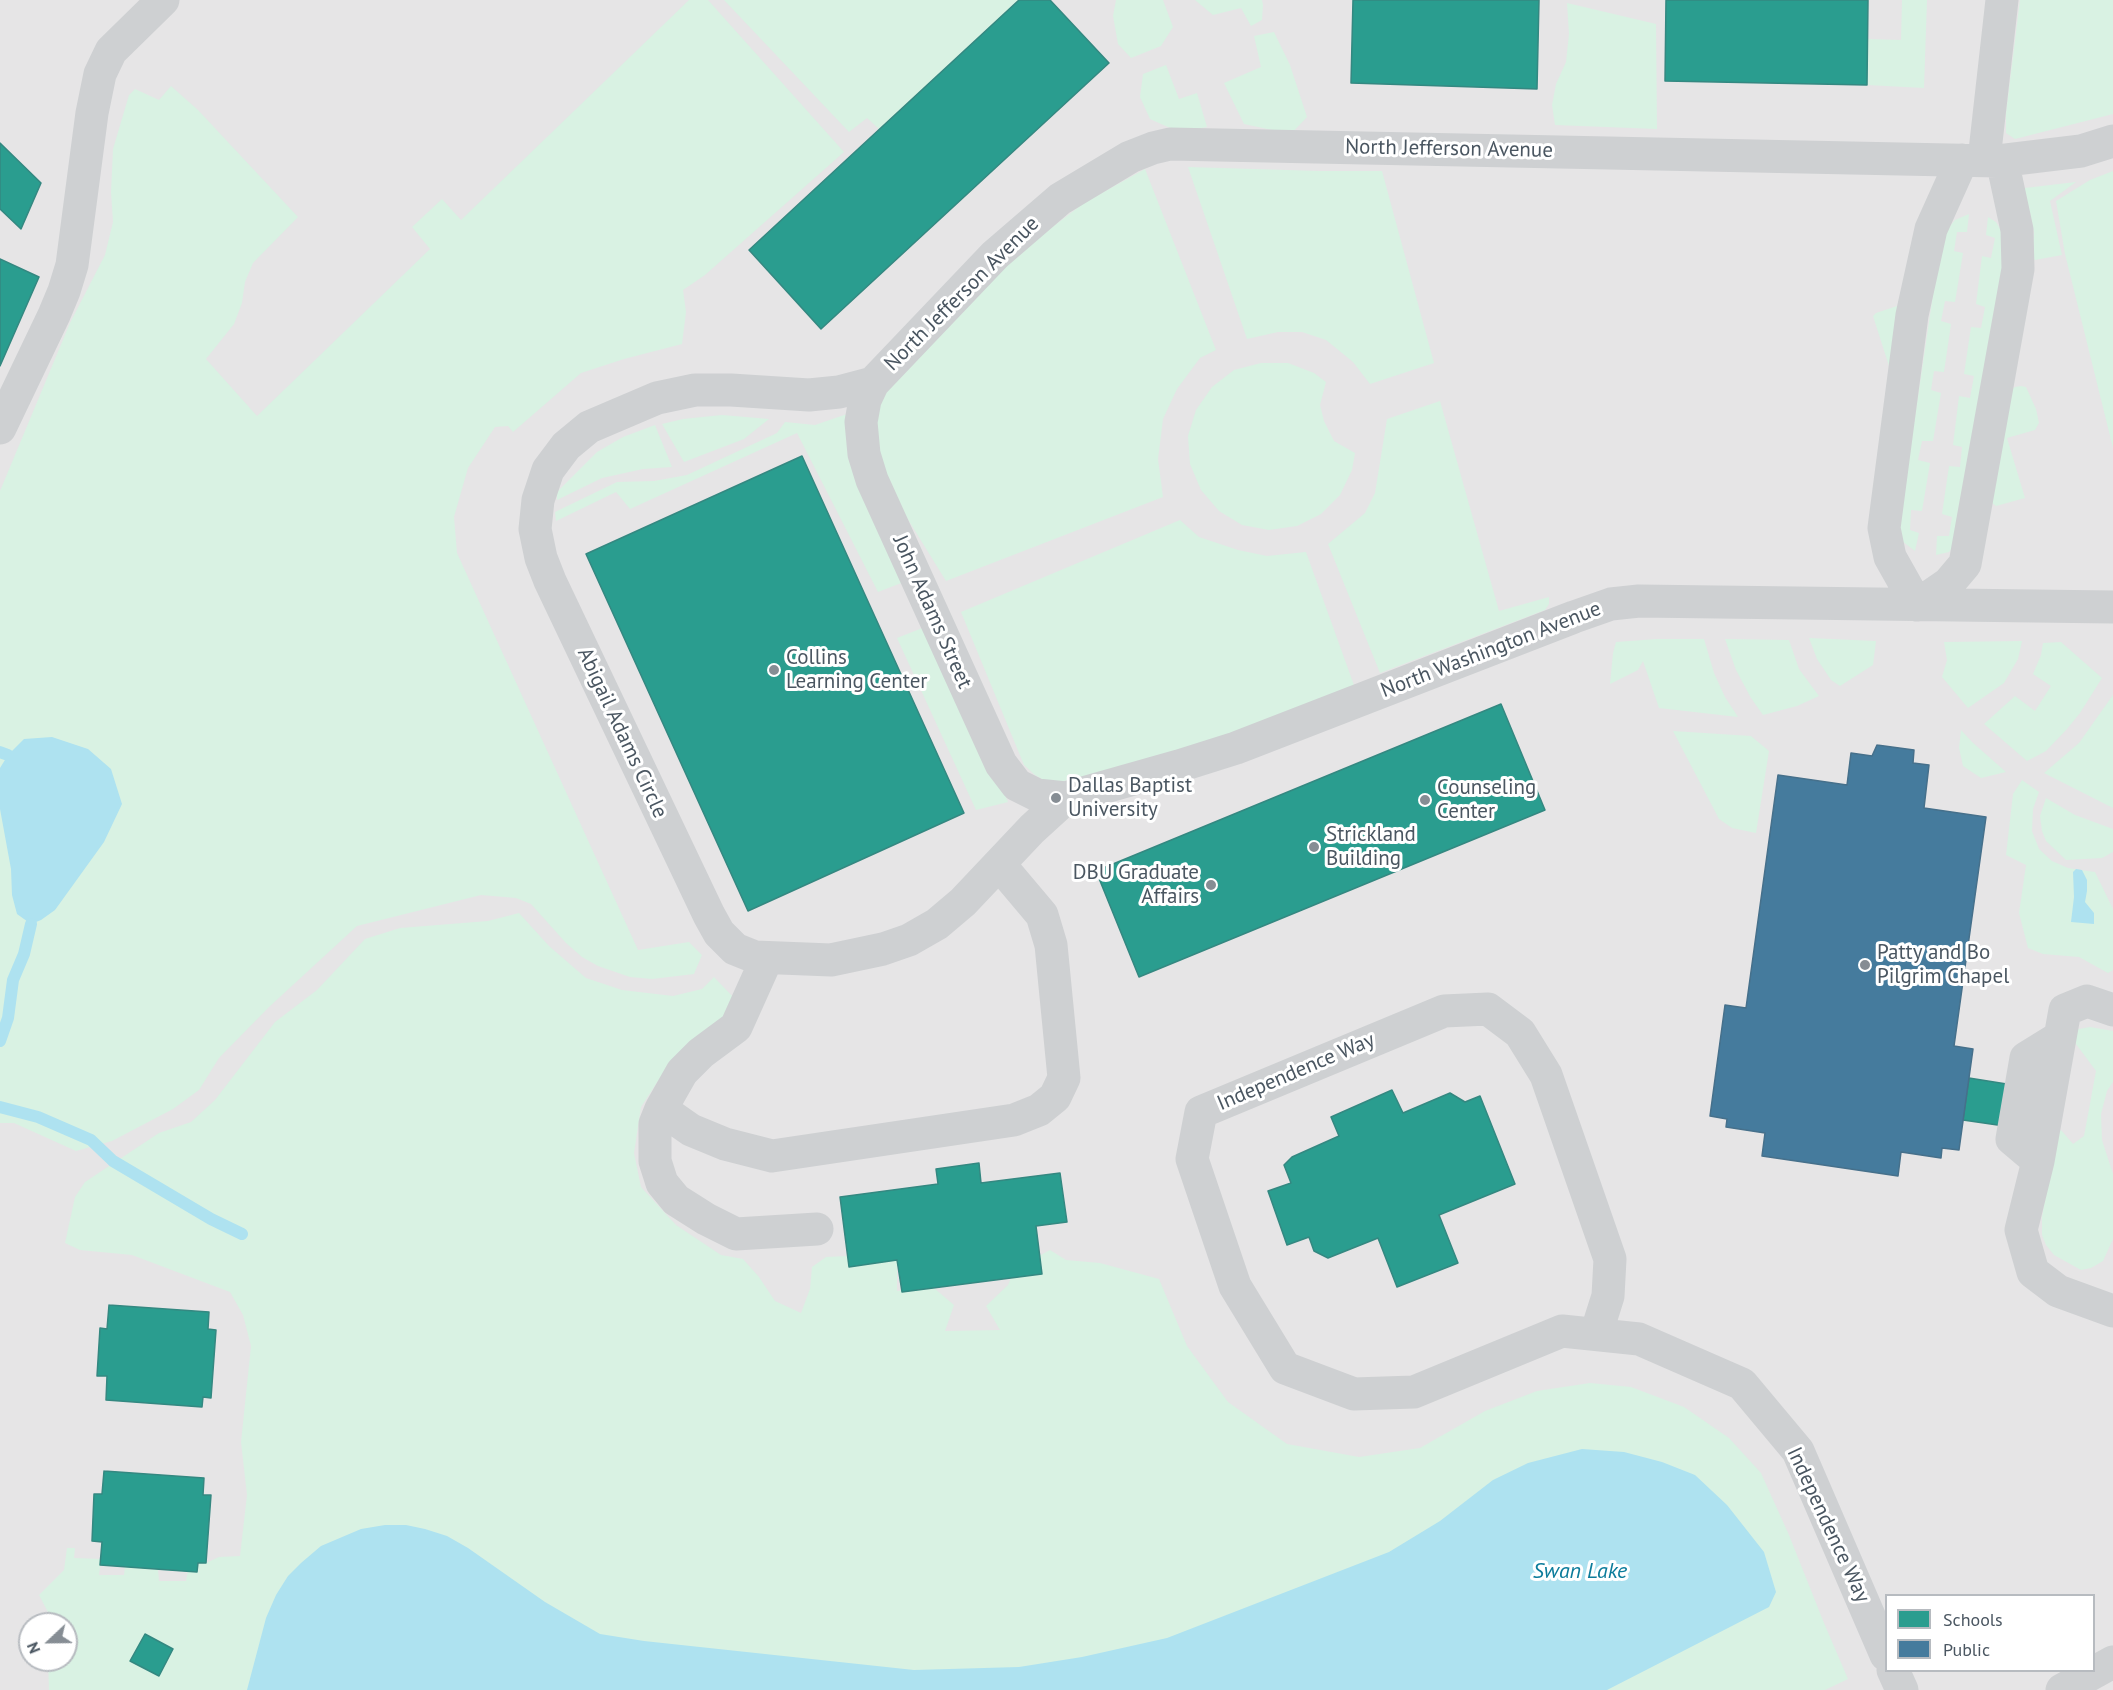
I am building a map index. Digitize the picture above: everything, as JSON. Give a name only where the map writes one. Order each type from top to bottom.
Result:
[{"type":"street","points":[[0,428],[54,315],[69,274],[92,113],[100,74],[111,51],[163,0]]},
{"type":"street","points":[[1983,160],[2018,230],[2018,269],[1965,564],[1949,583],[1917,605],[1890,557],[1884,528],[1912,315],[1931,230],[1983,160],[2002,0]]},
{"type":"street","name":"North Jefferson Avenue","points":[[873,383],[995,255],[1060,199],[1130,157],[1170,144],[1983,160],[2081,151],[2113,141]]},
{"type":"street","name":"John Adams Street","points":[[873,383],[865,400],[861,422],[864,454],[872,480],[1001,764],[1017,785],[1037,795],[1066,798]]},
{"type":"street","name":"Abigail Adams Circle","points":[[873,383],[839,392],[809,395],[695,390],[657,398],[589,427],[566,446],[548,471],[538,500],[535,529],[541,558],[550,581],[709,915],[719,933],[735,949],[755,957],[831,960],[875,951],[909,940],[937,924],[963,902],[1032,829],[1066,798]]},
{"type":"street","name":"North Washington Avenue","points":[[1066,798],[1236,748],[1574,616],[1611,604],[1639,601],[2113,607]]},
{"type":"street","points":[[661,1109],[692,1130],[725,1144],[772,1156],[1014,1120],[1039,1110],[1055,1097],[1064,1078],[1052,945],[1042,915],[999,864]]},
{"type":"street","points":[[767,958],[736,1027],[700,1053],[682,1072],[661,1109],[655,1124],[655,1161],[662,1183],[676,1200],[706,1220],[736,1234],[817,1229]]},
{"type":"street","points":[[2113,1010],[2087,1001],[2065,1010],[2060,1037],[2026,1058],[2012,1139],[2038,1161],[2022,1230],[2033,1272],[2058,1291],[2113,1311]]},
{"type":"street","name":"Independence Way","points":[[1596,1334],[1608,1296],[1610,1259],[1546,1075],[1520,1033],[1488,1009],[1443,1011],[1201,1112],[1192,1158],[1235,1286],[1284,1368],[1354,1394],[1414,1392],[1562,1331],[1639,1339],[1742,1384],[1798,1451],[1885,1650]]},
{"type":"street","points":[[2095,1672],[2113,1662]]},
{"type":"street","points":[[1893,1672],[1902,1690]]},
{"type":"street","points":[[2062,1690],[2095,1672]]},
{"type":"shaded area","name":"Dallas Baptist University","points":[[0,0],[2113,0],[2113,1690],[0,1690]]},
{"type":"green space","points":[[689,0],[708,0],[844,152],[705,275],[683,290],[686,312],[682,344],[581,373],[513,432],[508,426],[495,427],[468,468],[454,517],[457,553],[638,950],[689,942],[702,955],[694,974],[652,979],[630,977],[598,966],[582,957],[566,943],[531,904],[516,898],[481,895],[357,926],[269,1007],[219,1058],[199,1090],[173,1109],[112,1141],[76,1151],[14,1123],[0,1123],[0,491],[70,323],[105,255],[113,222],[111,192],[113,149],[129,95],[135,89],[159,100],[171,86],[198,110],[298,217],[253,263],[245,282],[242,303],[234,324],[206,359],[257,416],[430,249],[412,227],[442,199],[461,220]]},
{"type":"green space","points":[[724,0],[1019,0],[879,129],[867,118],[849,132]]},
{"type":"green space","points":[[1116,0],[1163,0],[1173,27],[1161,46],[1131,58],[1118,44],[1113,16]]},
{"type":"green space","points":[[1195,0],[1262,0],[1262,20],[1251,26],[1241,8],[1213,15]]},
{"type":"green space","points":[[1902,0],[1927,0],[1924,88],[1867,85],[1868,39],[1901,40]]},
{"type":"green space","points":[[2020,0],[2113,0],[2113,114],[2015,139],[2006,133],[2006,113]]},
{"type":"green space","points":[[1567,3],[1656,24],[1657,129],[1555,125],[1552,105],[1556,84],[1566,62],[1569,34]]},
{"type":"green space","points":[[1274,32],[1290,65],[1307,117],[1291,134],[1244,124],[1224,83],[1261,67],[1254,36]]},
{"type":"green space","points":[[1166,65],[1179,99],[1197,93],[1207,127],[1179,132],[1150,119],[1140,97],[1143,74]]},
{"type":"green space","points":[[1188,167],[1382,171],[1434,363],[1370,384],[1353,362],[1326,340],[1302,332],[1278,332],[1247,339]]},
{"type":"green space","points":[[1145,169],[1216,350],[1200,358],[1177,389],[1163,419],[1158,459],[1163,497],[946,581],[896,500],[869,428],[889,385],[980,289],[1038,238],[1084,203]]},
{"type":"green space","points":[[2113,171],[2113,448],[2065,254],[2056,201],[2090,180]]},
{"type":"green space","points":[[2076,182],[2050,201],[2062,255],[2035,260],[2031,256],[2034,233],[2030,212],[2016,189]]},
{"type":"green space","points":[[1969,214],[1967,232],[1957,232],[1954,251],[1963,253],[1955,302],[1945,301],[1941,321],[1951,324],[1944,372],[1934,371],[1931,390],[1941,393],[1933,441],[1922,441],[1918,460],[1930,463],[1922,511],[1911,510],[1910,530],[1919,533],[1915,551],[1902,541],[1898,532],[1939,254],[1945,232],[1955,220]]},
{"type":"green space","points":[[1988,217],[1996,222],[2002,232],[2002,275],[1955,545],[1949,552],[1936,555],[1937,536],[1949,536],[1952,517],[1942,514],[1949,466],[1960,467],[1962,447],[1953,445],[1959,396],[1970,398],[1974,376],[1964,374],[1971,327],[1981,328],[1985,307],[1976,304],[1982,256],[1991,258],[1995,238],[1986,235]]},
{"type":"green space","points":[[1901,306],[1889,366],[1873,316]]},
{"type":"green space","points":[[1261,363],[1288,363],[1314,373],[1326,382],[1320,405],[1324,421],[1334,441],[1355,453],[1352,470],[1340,495],[1321,514],[1297,526],[1269,530],[1242,525],[1219,511],[1201,490],[1190,464],[1188,436],[1196,410],[1212,387],[1234,370]]},
{"type":"green space","points":[[2021,386],[2026,387],[2036,409],[2039,423],[2035,430],[2007,438],[2025,498],[1996,506],[1992,503],[2010,391]]},
{"type":"green space","points":[[1440,401],[1499,611],[1549,597],[1549,604],[1545,610],[1380,673],[1328,544],[1365,513],[1375,493],[1387,419]]},
{"type":"green space","points":[[850,413],[909,580],[878,592],[797,433],[630,509],[616,492],[556,521],[555,512],[617,482],[654,481],[687,475],[777,433],[785,422],[815,425]]},
{"type":"green space","points":[[722,415],[769,419],[744,439],[684,462],[662,424],[683,419]]},
{"type":"green space","points":[[655,425],[672,467],[643,469],[602,478],[557,500],[557,492],[597,452],[623,437]]},
{"type":"green space","points":[[1180,520],[1199,537],[1238,550],[1267,556],[1306,552],[1355,688],[1168,758],[1050,784],[1024,765],[961,612]]},
{"type":"green space","points":[[930,625],[1008,802],[976,810],[897,638]]},
{"type":"green space","points":[[1809,638],[1876,641],[1873,665],[1840,686],[1831,680],[1817,659]]},
{"type":"green space","points":[[1704,639],[1714,673],[1725,697],[1738,717],[1659,708],[1643,661],[1638,670],[1610,684],[1616,642]]},
{"type":"green space","points":[[1725,639],[1789,640],[1799,669],[1819,696],[1797,706],[1763,715],[1736,670]]},
{"type":"green space","points":[[2022,641],[2018,659],[2004,683],[1968,708],[1942,677],[1947,660],[1944,642]]},
{"type":"green space","points":[[2061,642],[2102,678],[2067,729],[2046,751],[2027,761],[1984,724],[2015,696],[2035,711],[2051,686],[2033,674],[2043,643]]},
{"type":"green space","points":[[2113,695],[2113,808],[2044,773],[2079,743]]},
{"type":"green space","points":[[1961,730],[2006,772],[1981,778],[1963,766],[1959,748]]},
{"type":"green space","points":[[1673,731],[1751,736],[1769,751],[1756,833],[1732,828],[1719,819]]},
{"type":"green space","points":[[2022,780],[2039,792],[2033,809],[2032,831],[2039,849],[2052,861],[2068,868],[2095,872],[2113,909],[2113,970],[2108,973],[2079,957],[2043,954],[2028,948],[2019,913],[2026,865],[2006,855],[2013,794]]},
{"type":"green space","points":[[2046,798],[2075,815],[2113,829],[2113,852],[2102,858],[2066,860],[2046,841],[2042,831],[2040,816]]},
{"type":"green space","points":[[519,913],[549,946],[586,978],[622,990],[673,996],[702,989],[714,977],[735,999],[728,1014],[671,1061],[641,1107],[634,1153],[641,1187],[676,1225],[721,1255],[743,1259],[759,1277],[775,1301],[801,1313],[810,1289],[812,1267],[826,1257],[848,1256],[850,1267],[897,1260],[897,1291],[934,1288],[954,1305],[945,1331],[1000,1330],[986,1306],[1008,1285],[1011,1278],[1042,1274],[1039,1256],[1050,1250],[1066,1260],[1100,1263],[1159,1279],[1187,1346],[1228,1402],[1287,1444],[1359,1457],[1420,1448],[1485,1411],[1537,1391],[1590,1383],[1631,1387],[1684,1407],[1729,1438],[1761,1473],[1848,1679],[1825,1690],[49,1690],[48,1672],[78,1672],[78,1612],[48,1612],[39,1595],[64,1570],[67,1548],[75,1548],[74,1558],[101,1559],[99,1575],[124,1575],[125,1567],[158,1569],[159,1581],[186,1581],[188,1571],[198,1563],[206,1563],[219,1557],[240,1556],[247,1495],[241,1442],[251,1346],[243,1315],[230,1292],[132,1255],[80,1250],[65,1243],[75,1197],[85,1182],[159,1133],[191,1122],[215,1100],[275,1022],[317,990],[365,939],[400,928],[488,921]]},
{"type":"green space","points":[[2090,1027],[2113,1031],[2113,1082],[2107,1091],[2101,1114],[2102,1140],[2113,1174],[2113,1239],[2103,1261],[2091,1268],[2081,1270],[2054,1255],[2046,1245],[2042,1235],[2042,1217],[2056,1134],[2061,1130],[2073,1144],[2084,1136],[2096,1071],[2076,1044],[2073,1036],[2074,1030]]},
{"type":"water","points":[[52,737],[88,749],[111,769],[122,804],[104,842],[55,910],[31,924],[17,914],[12,895],[11,869],[0,809],[0,768],[8,755],[24,739]]},
{"type":"water","points":[[2076,869],[2082,870],[2087,880],[2085,902],[2094,913],[2094,924],[2071,922],[2074,897],[2073,872]]},
{"type":"water","name":"Swan Lake","points":[[1582,1449],[1624,1452],[1662,1462],[1695,1475],[1727,1505],[1764,1552],[1776,1592],[1769,1607],[1607,1690],[247,1690],[266,1618],[276,1595],[288,1576],[321,1546],[361,1529],[385,1525],[406,1525],[447,1536],[545,1602],[600,1634],[644,1641],[914,1670],[1019,1667],[1082,1657],[1167,1638],[1389,1552],[1440,1521],[1493,1480],[1528,1463]]},
{"type":"building: Schools","points":[[1019,0],[1050,0],[1109,63],[821,329],[749,250]]},
{"type":"building: Schools","points":[[1353,0],[1539,0],[1537,89],[1351,83]]},
{"type":"building: Schools","points":[[1666,0],[1868,0],[1867,85],[1665,81]]},
{"type":"building: Schools","points":[[0,143],[41,183],[21,229],[0,209]]},
{"type":"building: Schools","points":[[0,259],[39,277],[0,366]]},
{"type":"building: Schools","points":[[802,456],[964,813],[748,911],[586,554]]},
{"type":"building: Schools","points":[[1501,704],[1545,810],[1139,977],[1096,871]]},
{"type":"building: Schools","points":[[1969,1078],[2038,1089],[2032,1130],[1963,1120]]},
{"type":"building: Schools","points":[[1392,1090],[1403,1113],[1450,1093],[1465,1102],[1480,1096],[1515,1184],[1439,1215],[1458,1263],[1397,1287],[1378,1238],[1328,1258],[1314,1251],[1309,1237],[1287,1245],[1268,1191],[1291,1183],[1284,1165],[1292,1157],[1339,1136],[1331,1117]]},
{"type":"building: Schools","points":[[979,1163],[981,1183],[1060,1173],[1067,1222],[1036,1226],[1042,1274],[902,1292],[897,1260],[849,1267],[840,1197],[938,1184],[936,1169]]},
{"type":"building: Schools","points":[[109,1305],[209,1312],[208,1329],[216,1330],[211,1398],[203,1397],[202,1407],[106,1400],[107,1376],[97,1376],[100,1328],[107,1329]]},
{"type":"building: Schools","points":[[104,1471],[204,1478],[203,1495],[211,1495],[206,1563],[198,1563],[197,1572],[100,1565],[102,1542],[92,1541],[94,1494],[102,1494]]},
{"type":"building: Schools","points":[[145,1634],[173,1649],[159,1676],[130,1661]]},
{"type":"building: Public","points":[[1877,745],[1914,750],[1913,763],[1929,765],[1924,808],[1986,817],[1954,1046],[1973,1049],[1959,1150],[1942,1148],[1941,1158],[1901,1152],[1898,1176],[1762,1156],[1765,1133],[1726,1127],[1727,1119],[1710,1116],[1725,1005],[1746,1008],[1778,775],[1847,785],[1851,753],[1872,756]]},
{"type":"waterway","points":[[0,752],[8,755]]},
{"type":"waterway","points":[[0,1041],[8,1018],[13,980],[24,954],[31,924]]},
{"type":"waterway","points":[[0,1107],[38,1117],[91,1140],[113,1161],[211,1219],[242,1234]]},
{"type":"place","name":"Collins Learning Center","points":[[774,670]]},
{"type":"place","name":"Dallas Baptist University","points":[[1056,798]]},
{"type":"place","name":"Counseling Center","points":[[1425,800]]},
{"type":"place","name":"Strickland Building","points":[[1314,847]]},
{"type":"place","name":"DBU Graduate Affairs","points":[[1211,885]]},
{"type":"place","name":"Patty and Bo Pilgrim Chapel","points":[[1865,965]]}]
